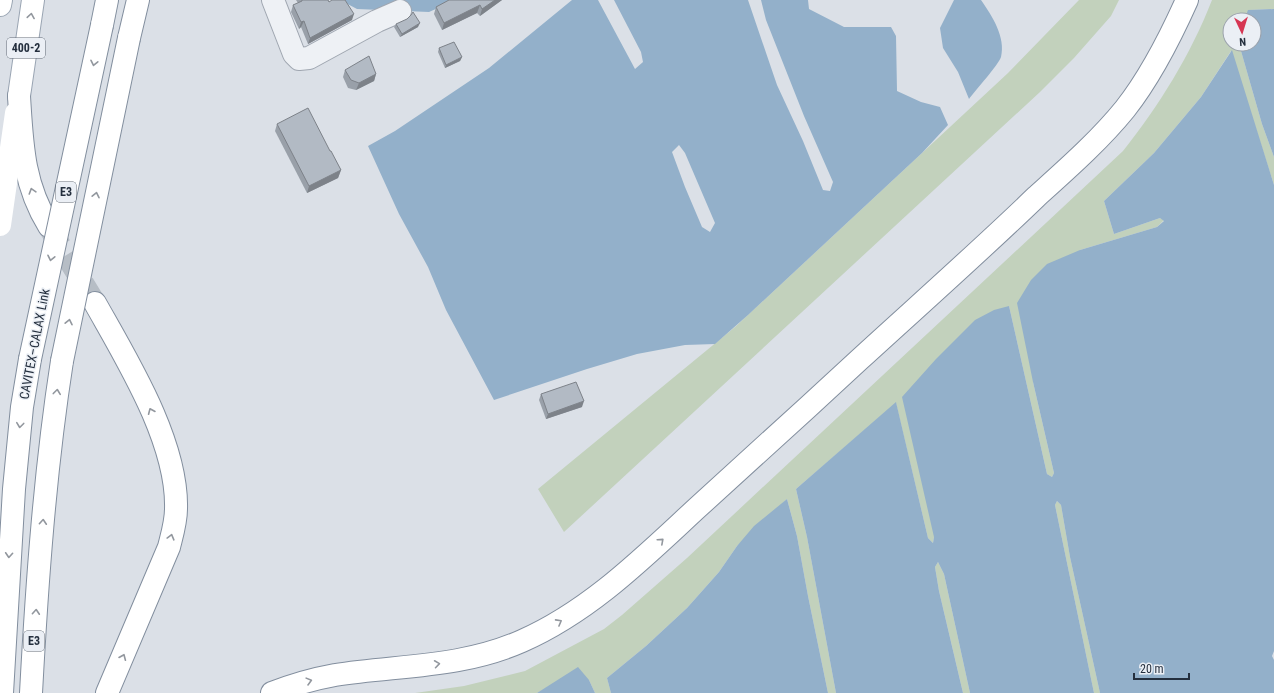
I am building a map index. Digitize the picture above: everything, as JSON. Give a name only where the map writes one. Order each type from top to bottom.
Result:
[{"type":"main road","points":[[0,5],[1,0]]},
{"type":"main road","name":"400-2","points":[[0,225],[33,0]]},
{"type":"main road","name":"CAVITEX–CALAX Link","points":[[2,693],[14,489],[30,359],[107,0]]},
{"type":"main road","name":"E3","points":[[31,693],[45,494],[62,361],[138,0]]},
{"type":"main road","points":[[272,693],[302,683],[335,675],[451,662],[500,650],[541,632],[573,614],[599,595],[667,536],[1020,212],[1101,135],[1124,109],[1146,79],[1164,49],[1187,0]]},
{"type":"main road","points":[[19,96],[23,150],[29,182],[36,203],[49,226]]},
{"type":"main road","points":[[95,304],[133,374],[159,429],[172,472],[176,509],[174,528],[168,547],[107,693]]},
{"type":"street","points":[[273,0],[294,54],[299,59],[309,58],[377,21],[400,11]]},
{"type":"green space","points":[[1079,0],[1119,0],[1111,16],[1074,58],[1040,92],[564,532],[538,489],[735,327],[1008,73]]},
{"type":"green space","points":[[1212,0],[1274,0],[1274,9],[1249,10],[1248,12],[1222,12],[1222,52],[1230,52],[1201,97],[1154,153],[1104,201],[1114,234],[1160,218],[1164,220],[1157,227],[1080,250],[1033,382],[1054,473],[1052,477],[1047,474],[1009,306],[933,543],[928,538],[896,403],[796,489],[807,537],[836,693],[828,693],[797,536],[787,499],[737,546],[719,572],[687,608],[646,646],[607,678],[611,693],[595,693],[589,680],[550,686],[537,693],[415,693],[464,686],[525,671],[604,629],[622,615],[687,558],[1123,151],[1149,116],[1173,79],[1204,20]]},
{"type":"green space","points":[[1231,52],[1241,52],[1262,124],[1274,157],[1274,185]]},
{"type":"green space","points":[[1057,501],[1061,505],[1070,557],[1100,693],[1094,693],[1055,505]]},
{"type":"green space","points":[[938,562],[944,574],[970,693],[963,693],[939,591],[935,567]]},
{"type":"water","points":[[340,0],[456,0],[429,12],[357,9]]},
{"type":"water","points":[[572,0],[598,0],[635,69],[643,62],[641,52],[614,0],[748,0],[777,85],[803,141],[823,190],[830,191],[833,182],[804,116],[766,20],[761,0],[808,0],[809,9],[844,27],[891,27],[896,36],[897,91],[921,102],[940,107],[948,125],[922,153],[715,344],[685,345],[637,354],[494,400],[446,310],[428,267],[399,214],[368,146],[395,131],[489,68]],"holes":[[[679,145],[685,153],[715,223],[710,232],[702,227],[672,152]]]},
{"type":"water","points":[[954,0],[981,0],[997,27],[1002,42],[1001,57],[992,71],[969,99],[958,72],[943,48],[940,28]]},
{"type":"water","points":[[1274,9],[1274,157],[1262,124],[1241,52],[1262,52],[1262,12],[1247,12],[1248,10]]},
{"type":"water","points":[[1231,52],[1233,52],[1274,185],[1274,651],[1272,656],[1274,660],[1274,693],[1100,693],[1070,557],[1061,505],[1057,501],[1055,505],[1094,693],[970,693],[944,574],[938,562],[935,567],[939,591],[963,693],[836,693],[807,537],[796,489],[896,402],[928,538],[933,543],[934,537],[902,397],[936,359],[975,320],[994,310],[1009,306],[1047,474],[1052,477],[1054,473],[1017,303],[1031,280],[1047,264],[1080,250],[1157,227],[1164,221],[1160,218],[1114,234],[1104,201],[1154,153],[1201,97]]},
{"type":"water","points":[[787,499],[797,536],[828,693],[611,693],[607,678],[646,646],[687,608],[719,572],[737,546],[754,526]]},
{"type":"water","points":[[578,667],[589,680],[595,693],[537,693]]},
{"type":"building","points":[[302,0],[328,0],[329,2],[332,0],[345,0],[354,14],[310,38],[304,21],[301,22],[293,5]]},
{"type":"building","points":[[449,0],[495,0],[482,9],[480,5],[444,23],[436,7]]},
{"type":"building","points":[[413,12],[420,23],[402,34],[396,24],[407,19]]},
{"type":"building","points":[[454,42],[462,57],[446,65],[439,48]]},
{"type":"building","points":[[369,56],[376,74],[359,83],[351,80],[345,70]]},
{"type":"building","points":[[308,108],[341,170],[309,186],[277,124]]},
{"type":"building","points":[[576,382],[584,401],[548,414],[541,394]]},
{"type":"tunnel","points":[[49,227],[95,303]]}]
